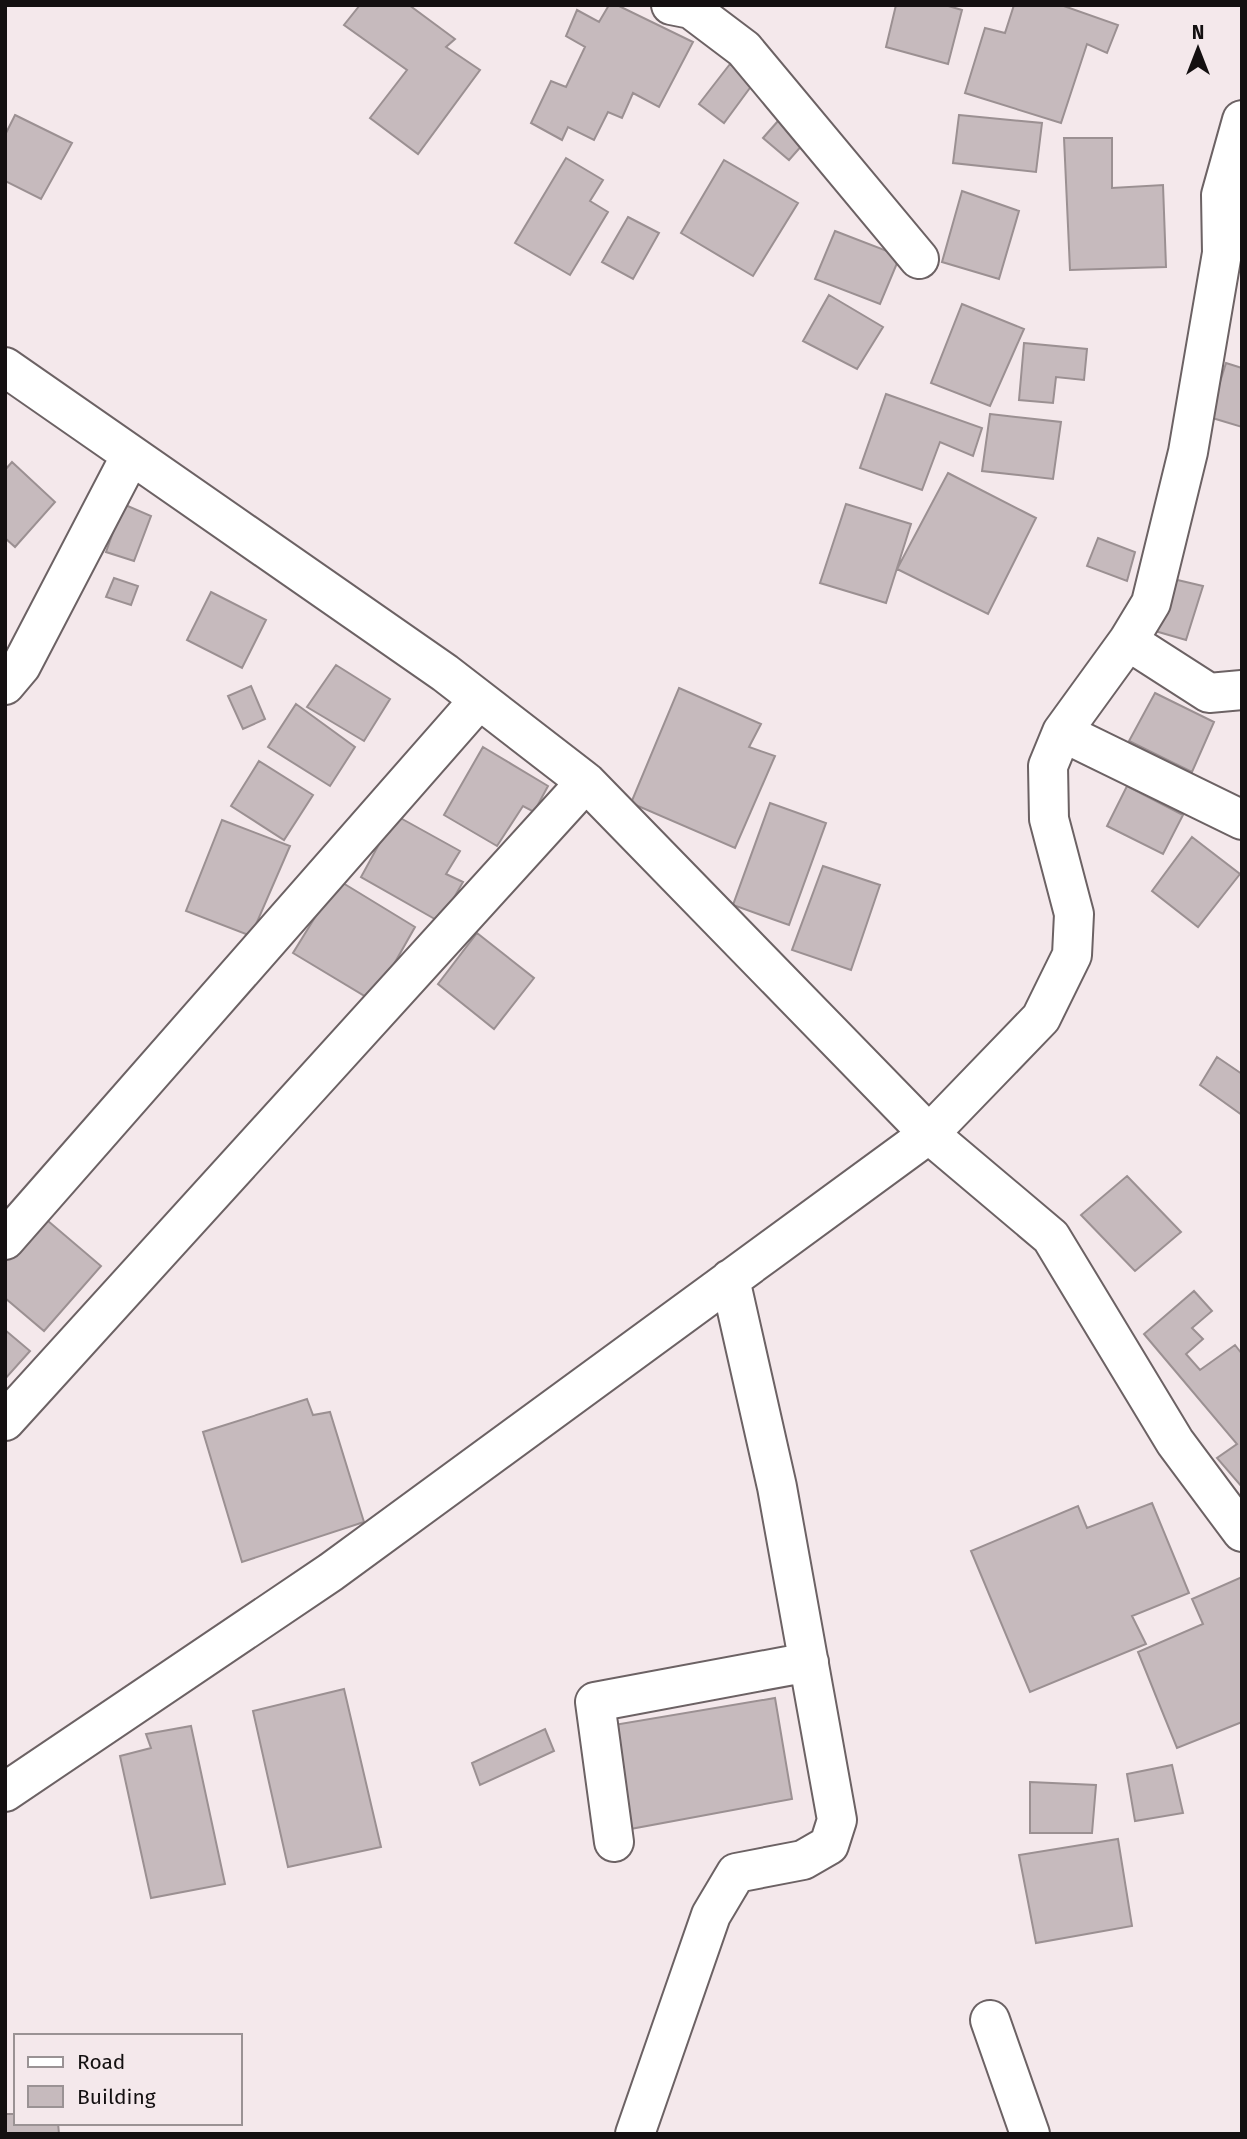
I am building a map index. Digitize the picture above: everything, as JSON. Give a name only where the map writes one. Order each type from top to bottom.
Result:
[{"type":"street","points":[[671,5],[691,9],[744,49],[919,259]]},
{"type":"street","points":[[5,1792],[331,1572],[929,1134],[1041,1018],[1072,955],[1074,914],[1049,818],[1048,766],[1062,732],[1128,641],[1150,603],[1188,452],[1222,253],[1221,195],[1242,120]]},
{"type":"street","points":[[5,367],[445,673],[586,782],[929,1134],[1051,1237],[1175,1442],[1242,1532]]},
{"type":"street","points":[[5,685],[21,666],[131,455]]},
{"type":"street","points":[[1128,641],[1209,693],[1242,690]]},
{"type":"street","points":[[5,1240],[480,700]]},
{"type":"street","points":[[1062,732],[1242,820]]},
{"type":"street","points":[[5,1422],[586,782]]},
{"type":"street","points":[[635,2134],[711,1915],[736,1873],[803,1860],[829,1845],[837,1820],[778,1487],[730,1279]]},
{"type":"street","points":[[614,1842],[595,1702],[809,1662]]},
{"type":"street","points":[[990,2020],[1030,2134]]},
{"type":"building","points":[[360,5],[409,5],[455,39],[446,47],[480,70],[418,154],[370,118],[407,70],[344,25]]},
{"type":"building","points":[[609,5],[617,5],[693,42],[659,107],[633,93],[622,118],[608,112],[594,140],[568,127],[562,140],[531,123],[551,81],[566,87],[585,47],[566,36],[577,10],[599,22]]},
{"type":"building","points":[[896,5],[945,5],[962,10],[948,64],[886,47]]},
{"type":"building","points":[[1014,5],[1061,5],[1118,25],[1107,53],[1087,44],[1061,123],[965,93],[985,28],[1005,33]]},
{"type":"building","points":[[730,64],[755,81],[724,123],[699,104]]},
{"type":"building","points":[[15,115],[72,143],[41,199],[5,181],[5,135]]},
{"type":"building","points":[[959,115],[1042,123],[1036,172],[953,163]]},
{"type":"building","points":[[778,121],[804,143],[789,160],[763,138]]},
{"type":"building","points":[[1064,138],[1112,138],[1112,188],[1163,185],[1166,267],[1070,270]]},
{"type":"building","points":[[566,158],[603,180],[590,201],[608,212],[570,275],[515,243]]},
{"type":"building","points":[[724,160],[798,203],[753,276],[681,233]]},
{"type":"building","points":[[962,191],[1019,211],[999,279],[942,262]]},
{"type":"building","points":[[628,217],[659,233],[633,279],[602,262]]},
{"type":"building","points":[[835,231],[900,256],[880,304],[815,279]]},
{"type":"building","points":[[829,295],[883,327],[857,369],[803,341]]},
{"type":"building","points":[[962,304],[1024,329],[990,406],[931,383]]},
{"type":"building","points":[[1024,343],[1087,349],[1084,380],[1056,377],[1053,403],[1019,400]]},
{"type":"building","points":[[1226,363],[1242,368],[1242,427],[1209,417]]},
{"type":"building","points":[[886,394],[982,428],[973,456],[940,442],[922,490],[860,468]]},
{"type":"building","points":[[990,414],[1061,422],[1053,479],[982,471]]},
{"type":"building","points":[[12,462],[55,502],[15,547],[5,538],[5,470]]},
{"type":"building","points":[[948,473],[1036,518],[988,614],[897,569]]},
{"type":"building","points":[[123,504],[151,516],[134,561],[106,552]]},
{"type":"building","points":[[846,504],[911,524],[886,603],[820,583]]},
{"type":"building","points":[[1098,538],[1135,552],[1127,581],[1087,566]]},
{"type":"building","points":[[114,578],[138,586],[131,605],[106,597]]},
{"type":"building","points":[[1169,578],[1203,586],[1186,640],[1155,631]]},
{"type":"building","points":[[211,592],[266,620],[242,668],[187,640]]},
{"type":"building","points":[[336,665],[390,699],[364,741],[307,707]]},
{"type":"building","points":[[251,686],[265,719],[243,729],[228,696]]},
{"type":"building","points":[[679,688],[761,724],[749,747],[775,756],[735,848],[631,803]]},
{"type":"building","points":[[1155,693],[1214,722],[1192,772],[1129,741]]},
{"type":"building","points":[[296,704],[355,747],[330,786],[268,747]]},
{"type":"building","points":[[483,747],[548,786],[534,812],[523,806],[497,846],[444,815]]},
{"type":"building","points":[[259,761],[313,795],[284,840],[231,806]]},
{"type":"building","points":[[1127,786],[1183,815],[1163,854],[1107,826]]},
{"type":"building","points":[[770,803],[826,823],[789,925],[733,905]]},
{"type":"building","points":[[395,815],[460,851],[446,874],[463,882],[440,922],[361,877]]},
{"type":"building","points":[[222,820],[290,846],[251,936],[186,911]]},
{"type":"building","points":[[1192,837],[1240,874],[1198,927],[1152,891]]},
{"type":"building","points":[[823,866],[880,885],[851,970],[792,950]]},
{"type":"building","points":[[338,880],[415,927],[373,1001],[293,953]]},
{"type":"building","points":[[477,933],[534,978],[494,1029],[438,984]]},
{"type":"building","points":[[1217,1057],[1242,1074],[1242,1115],[1200,1085]]},
{"type":"building","points":[[1127,1176],[1181,1232],[1135,1271],[1081,1215]]},
{"type":"building","points":[[41,1215],[101,1266],[44,1331],[5,1298],[5,1260]]},
{"type":"building","points":[[1194,1291],[1212,1311],[1192,1328],[1203,1339],[1186,1354],[1200,1370],[1235,1345],[1242,1354],[1242,1487],[1217,1458],[1237,1444],[1144,1334]]},
{"type":"building","points":[[5,1330],[30,1351],[5,1379]]},
{"type":"building","points":[[307,1399],[313,1415],[330,1412],[364,1522],[242,1562],[203,1432]]},
{"type":"building","points":[[1152,1503],[1189,1593],[1132,1616],[1146,1644],[1030,1692],[971,1551],[1078,1506],[1087,1528]]},
{"type":"building","points":[[1242,1577],[1242,1722],[1177,1748],[1138,1652],[1203,1624],[1192,1599]]},
{"type":"building","points":[[344,1689],[381,1847],[288,1867],[253,1711]]},
{"type":"building","points":[[775,1698],[792,1799],[625,1830],[608,1726]]},
{"type":"building","points":[[191,1726],[225,1884],[151,1898],[120,1756],[151,1748],[146,1734]]},
{"type":"building","points":[[545,1729],[554,1751],[480,1785],[472,1763]]},
{"type":"building","points":[[1172,1765],[1183,1813],[1135,1821],[1127,1774]]},
{"type":"building","points":[[1030,1782],[1096,1785],[1092,1833],[1030,1833]]},
{"type":"building","points":[[1118,1839],[1132,1926],[1036,1943],[1019,1855]]},
{"type":"building","points":[[5,2114],[14,2114],[14,2125],[58,2125],[59,2134],[5,2134]]}]
